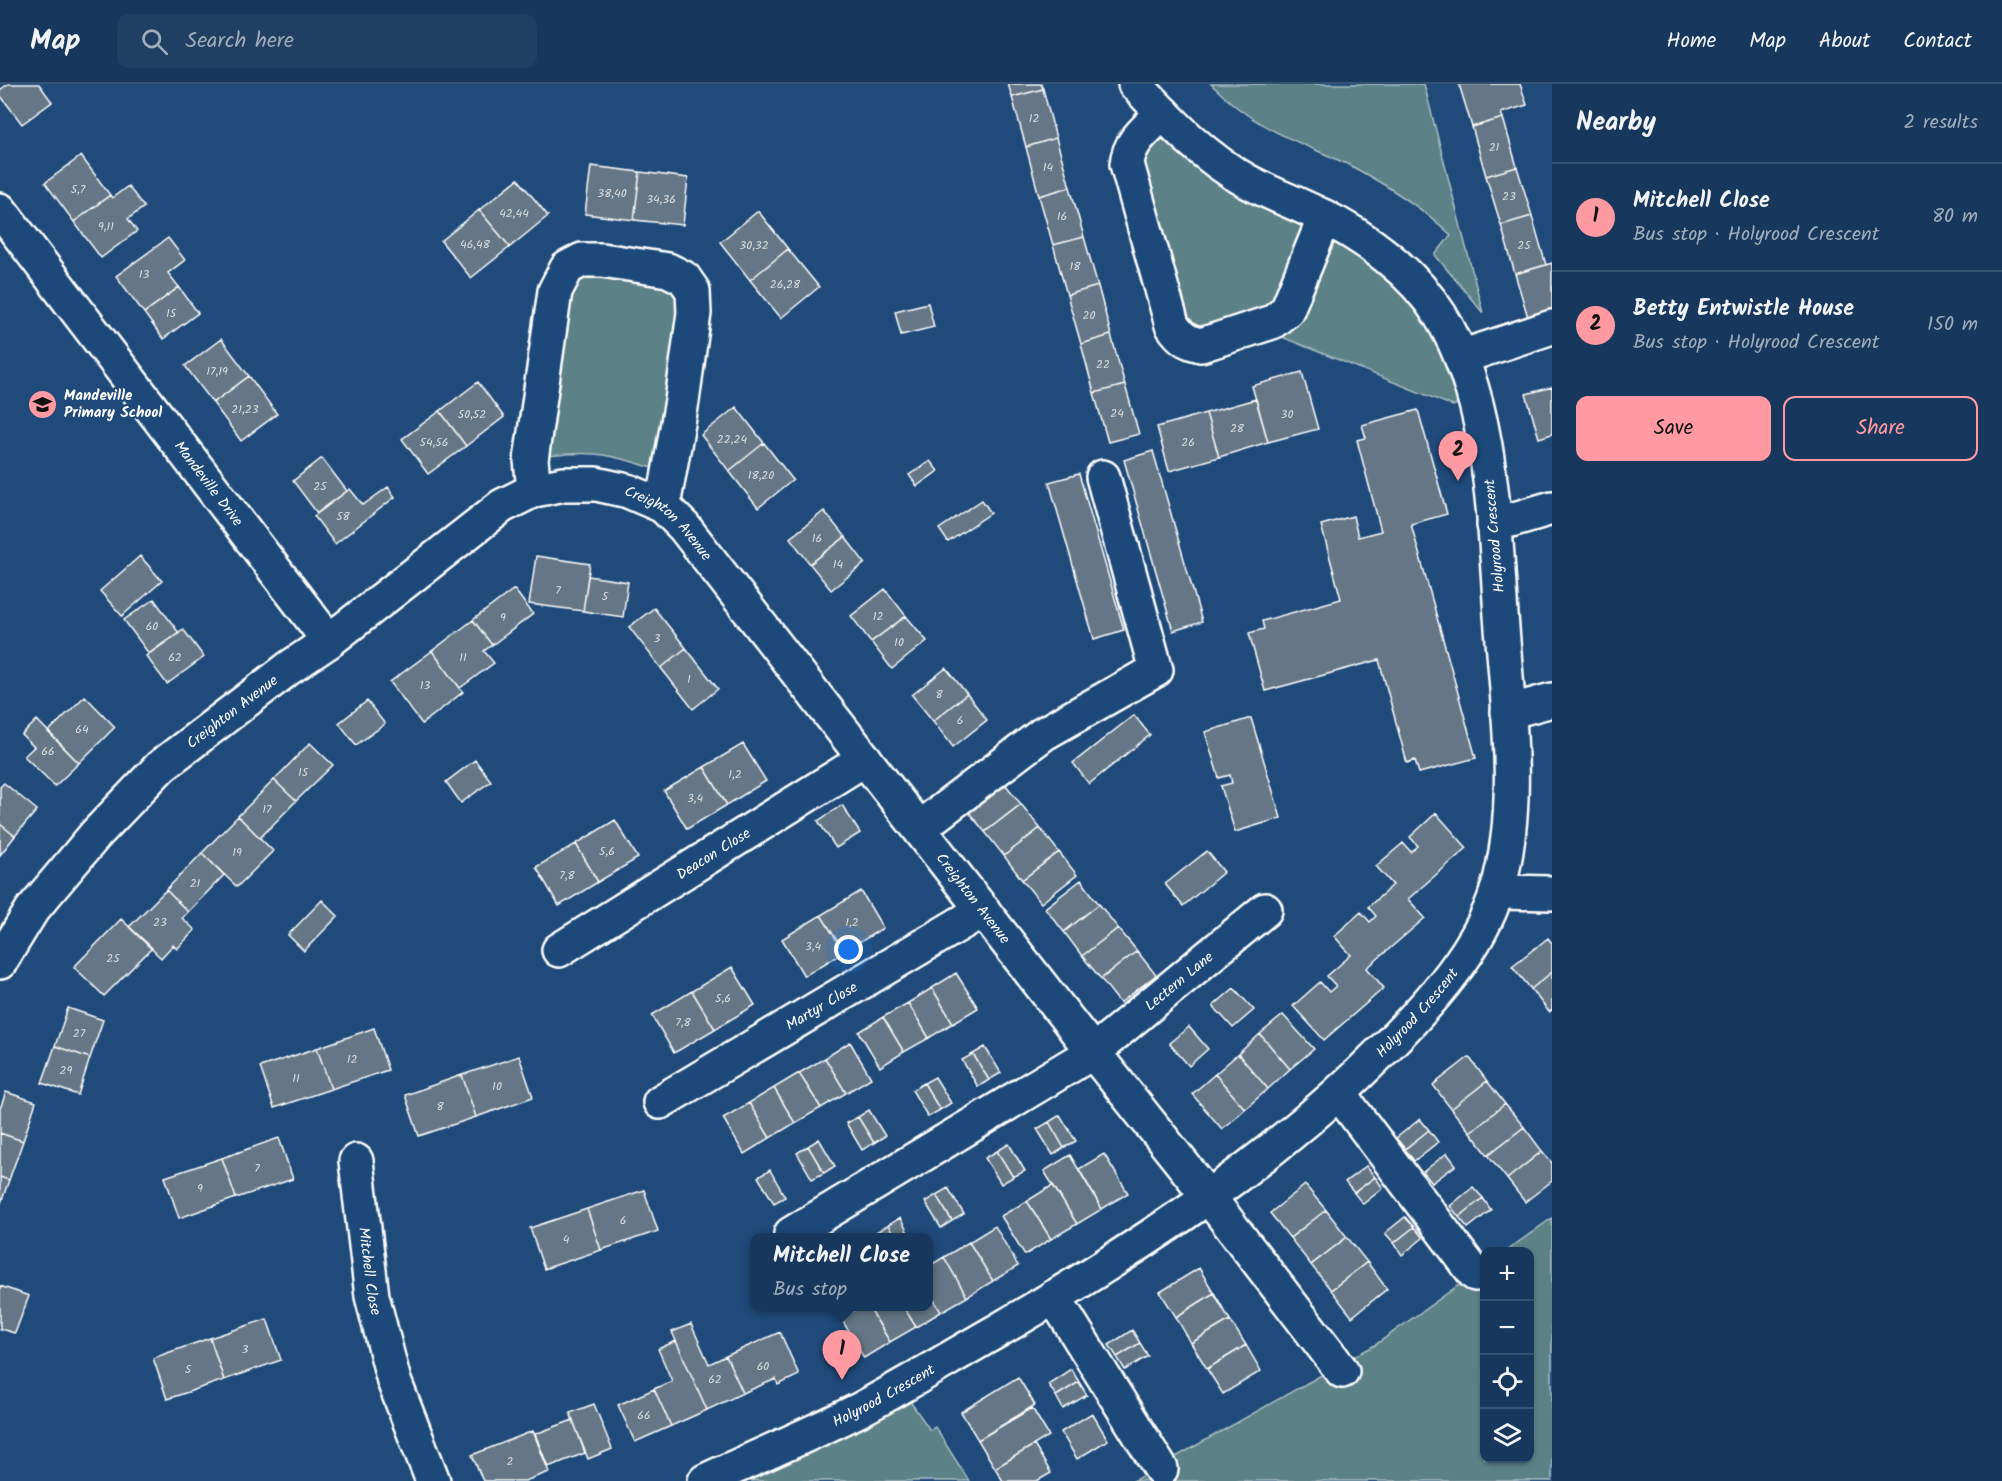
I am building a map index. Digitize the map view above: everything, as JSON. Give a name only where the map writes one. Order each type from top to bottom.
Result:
[{"type":"street","name":"Holyrood Crescent","points":[[705,1481],[858,1410],[1054,1297],[1208,1196],[1281,1141],[1339,1093],[1419,1014],[1483,927],[1497,892],[1507,847],[1512,796],[1508,712],[1486,444],[1461,357],[1440,315],[1422,291],[1393,262],[1362,239],[1325,217],[1246,181],[1187,138],[1136,84]]},
{"type":"street","points":[[1163,114],[1135,141],[1128,153],[1128,164],[1172,324],[1179,336],[1189,343],[1201,345],[1272,322],[1287,310],[1325,217]]},
{"type":"street","name":"Mandeville Drive","points":[[0,210],[329,641]]},
{"type":"street","points":[[534,490],[531,460],[555,291],[567,268],[582,260],[602,260],[668,270],[684,278],[693,291],[694,313],[682,400],[663,506]]},
{"type":"street","points":[[1461,357],[1552,327]]},
{"type":"street","points":[[919,828],[1043,734],[1156,670],[1103,477]]},
{"type":"street","name":"Creighton Avenue","points":[[0,962],[33,910],[96,834],[161,766],[289,668],[329,641],[502,506],[534,490],[564,484],[596,484],[628,492],[663,506],[684,527],[1093,1053],[1208,1196],[1342,1371]]},
{"type":"street","points":[[1494,525],[1552,508]]},
{"type":"street","points":[[1508,712],[1552,700]]},
{"type":"street","name":"Deacon Close","points":[[559,950],[865,759]]},
{"type":"street","points":[[1497,892],[1552,893]]},
{"type":"street","name":"Martyr Close","points":[[660,1102],[983,910]]},
{"type":"street","name":"Lectern Lane","points":[[793,1233],[1093,1053],[1265,910]]},
{"type":"street","points":[[1339,1093],[1475,1274]]},
{"type":"street","name":"Mitchell Close","points":[[356,1161],[372,1296],[394,1381],[434,1481]]},
{"type":"street","points":[[1054,1297],[1161,1469]]},
{"type":"green space","points":[[1211,84],[1424,84],[1483,313],[1435,255],[1451,235],[1440,225],[1405,198],[1366,174],[1258,122],[1241,111]]},
{"type":"green space","points":[[1161,138],[1220,182],[1311,228],[1279,307],[1207,334],[1186,326],[1138,153]]},
{"type":"green space","points":[[1336,240],[1388,279],[1422,315],[1442,352],[1459,403],[1453,406],[1274,334],[1329,242]]},
{"type":"green space","points":[[580,271],[666,279],[681,298],[662,471],[620,458],[594,454],[538,457],[560,299]]},
{"type":"green space","points":[[1552,1218],[1552,1481],[1133,1481],[1375,1345],[1480,1270],[1480,1463],[1534,1463],[1534,1247],[1512,1247]]},
{"type":"green space","points":[[909,1400],[930,1430],[935,1427],[969,1481],[743,1481]]},
{"type":"building","points":[[8,84],[39,84],[52,102],[22,124],[0,95],[0,90]]},
{"type":"building","points":[[1008,84],[1041,84],[1043,89],[1012,97]]},
{"type":"building","points":[[1459,84],[1520,84],[1527,105],[1501,113],[1503,118],[1472,127]]},
{"type":"building","points":[[1043,89],[1056,138],[1026,147],[1012,97]]},
{"type":"building","points":[[1503,118],[1517,167],[1486,176],[1472,127]]},
{"type":"building","points":[[1056,138],[1070,187],[1039,196],[1026,147]]},
{"type":"building","points":[[81,156],[110,195],[74,222],[45,183]]},
{"type":"building","points":[[591,166],[640,172],[634,220],[585,214]]},
{"type":"building","points":[[1517,167],[1532,216],[1501,225],[1486,176]]},
{"type":"building","points":[[640,172],[688,178],[683,225],[634,220]]},
{"type":"building","points":[[518,179],[548,216],[510,247],[479,210]]},
{"type":"building","points":[[128,186],[144,207],[128,219],[137,231],[101,258],[74,222],[110,195],[112,198]]},
{"type":"building","points":[[1070,187],[1084,237],[1053,245],[1039,196]]},
{"type":"building","points":[[479,210],[510,247],[471,278],[441,241]]},
{"type":"building","points":[[758,211],[788,249],[750,280],[720,242]]},
{"type":"building","points":[[1532,216],[1546,265],[1515,274],[1501,225]]},
{"type":"building","points":[[1084,237],[1098,286],[1067,295],[1053,245]]},
{"type":"building","points":[[168,238],[185,260],[168,273],[179,287],[144,313],[116,276]]},
{"type":"building","points":[[788,249],[819,287],[781,318],[750,280]]},
{"type":"building","points":[[1552,263],[1552,317],[1530,324],[1515,274]]},
{"type":"building","points":[[1098,286],[1111,335],[1081,344],[1067,295]]},
{"type":"building","points":[[179,287],[198,313],[163,339],[144,313]]},
{"type":"building","points":[[928,303],[934,327],[901,335],[895,311]]},
{"type":"building","points":[[1111,335],[1125,385],[1094,393],[1081,344]]},
{"type":"building","points":[[221,339],[249,376],[213,403],[185,366]]},
{"type":"building","points":[[1302,372],[1318,429],[1268,442],[1252,386]]},
{"type":"building","points":[[249,376],[277,414],[241,441],[213,403]]},
{"type":"building","points":[[478,382],[504,417],[466,446],[440,411]]},
{"type":"building","points":[[1125,385],[1139,434],[1108,442],[1094,393]]},
{"type":"building","points":[[1552,387],[1552,434],[1539,438],[1526,394]]},
{"type":"building","points":[[1256,399],[1268,442],[1219,457],[1206,413]]},
{"type":"building","points":[[736,407],[764,443],[729,471],[701,435]]},
{"type":"building","points":[[1418,410],[1447,514],[1411,524],[1476,758],[1419,773],[1415,760],[1407,763],[1379,660],[1265,691],[1249,633],[1264,629],[1262,621],[1341,599],[1321,525],[1353,516],[1358,537],[1381,531],[1357,440],[1366,438],[1362,425]]},
{"type":"building","points":[[440,411],[466,446],[428,474],[402,439]]},
{"type":"building","points":[[1206,413],[1219,457],[1169,471],[1157,427]]},
{"type":"building","points":[[764,443],[793,480],[758,508],[729,471]]},
{"type":"building","points":[[1153,451],[1202,622],[1173,631],[1124,460]]},
{"type":"building","points":[[322,458],[347,491],[317,513],[293,481]]},
{"type":"building","points":[[930,461],[938,471],[917,486],[909,475]]},
{"type":"building","points":[[1079,474],[1124,630],[1094,639],[1049,482]]},
{"type":"building","points":[[388,487],[395,497],[335,544],[314,516],[350,489],[363,505]]},
{"type":"building","points":[[982,500],[991,513],[948,542],[939,529]]},
{"type":"building","points":[[824,511],[845,537],[810,564],[790,538]]},
{"type":"building","points":[[845,537],[865,563],[831,590],[810,564]]},
{"type":"building","points":[[140,556],[162,581],[122,616],[100,591]]},
{"type":"building","points":[[536,556],[590,564],[583,611],[529,604]]},
{"type":"building","points":[[588,576],[628,582],[623,617],[583,611]]},
{"type":"building","points":[[514,589],[533,614],[492,645],[473,620]]},
{"type":"building","points":[[885,589],[906,616],[871,642],[851,616]]},
{"type":"building","points":[[154,599],[179,633],[149,654],[124,620]]},
{"type":"building","points":[[654,608],[686,648],[661,668],[629,627]]},
{"type":"building","points":[[906,616],[927,641],[892,669],[871,642]]},
{"type":"building","points":[[473,620],[492,645],[484,651],[494,663],[460,688],[432,651]]},
{"type":"building","points":[[183,629],[204,657],[167,684],[146,656]]},
{"type":"building","points":[[686,648],[718,689],[693,709],[661,668]]},
{"type":"building","points":[[432,651],[463,692],[422,724],[390,682]]},
{"type":"building","points":[[946,668],[967,694],[933,721],[912,695]]},
{"type":"building","points":[[967,694],[987,720],[953,747],[933,721]]},
{"type":"building","points":[[85,696],[115,727],[79,763],[48,732]]},
{"type":"building","points":[[367,701],[385,724],[356,745],[339,723]]},
{"type":"building","points":[[1134,715],[1150,735],[1089,784],[1073,763]]},
{"type":"building","points":[[1251,718],[1281,818],[1235,832],[1221,786],[1232,783],[1230,775],[1219,778],[1205,732]]},
{"type":"building","points":[[37,720],[79,763],[55,786],[24,756],[34,747],[22,735]]},
{"type":"building","points":[[310,743],[333,765],[296,801],[274,780]]},
{"type":"building","points":[[743,744],[766,781],[727,805],[704,767]]},
{"type":"building","points":[[475,760],[491,781],[461,803],[446,782]]},
{"type":"building","points":[[704,767],[727,805],[687,829],[664,791]]},
{"type":"building","points":[[274,780],[296,801],[260,838],[238,816]]},
{"type":"building","points":[[1002,780],[1021,804],[985,832],[966,809]]},
{"type":"building","points":[[4,783],[37,810],[15,836],[0,824],[0,787]]},
{"type":"building","points":[[1021,804],[1040,828],[1004,856],[985,832]]},
{"type":"building","points":[[842,805],[860,833],[836,848],[818,821]]},
{"type":"building","points":[[1436,813],[1467,848],[1408,899],[1425,918],[1367,968],[1384,988],[1324,1040],[1293,1006],[1320,982],[1329,992],[1336,986],[1327,976],[1351,955],[1334,936],[1361,912],[1370,922],[1376,916],[1368,907],[1393,885],[1376,866],[1403,843],[1411,852],[1418,846],[1410,837]]},
{"type":"building","points":[[238,816],[273,851],[237,887],[202,853]]},
{"type":"building","points":[[615,820],[638,858],[598,882],[576,844]]},
{"type":"building","points":[[0,824],[15,836],[0,855]]},
{"type":"building","points":[[1040,828],[1059,852],[1022,880],[1004,856]]},
{"type":"building","points":[[576,844],[598,882],[559,906],[536,867]]},
{"type":"building","points":[[1207,851],[1224,872],[1183,906],[1165,884]]},
{"type":"building","points":[[1059,852],[1077,875],[1041,903],[1022,880]]},
{"type":"building","points":[[202,853],[224,875],[188,912],[166,890]]},
{"type":"building","points":[[1081,880],[1099,904],[1064,932],[1045,908]]},
{"type":"building","points":[[166,890],[188,912],[182,918],[195,930],[177,949],[173,945],[161,958],[129,927]]},
{"type":"building","points":[[861,891],[883,928],[844,952],[821,915]]},
{"type":"building","points":[[322,900],[338,916],[304,951],[288,935]]},
{"type":"building","points":[[1099,904],[1118,928],[1082,956],[1064,932]]},
{"type":"building","points":[[821,915],[844,952],[804,976],[782,939]]},
{"type":"building","points":[[121,919],[152,948],[104,996],[74,967]]},
{"type":"building","points":[[1118,928],[1137,951],[1101,979],[1082,956]]},
{"type":"building","points":[[1548,938],[1552,943],[1552,972],[1531,989],[1512,966]]},
{"type":"building","points":[[1137,951],[1156,975],[1120,1003],[1101,979]]},
{"type":"building","points":[[732,967],[755,1005],[715,1029],[692,991]]},
{"type":"building","points":[[1552,972],[1552,1010],[1549,1012],[1531,989]]},
{"type":"building","points":[[956,973],[978,1008],[953,1023],[932,988]]},
{"type":"building","points":[[932,988],[953,1023],[929,1038],[908,1003]]},
{"type":"building","points":[[1234,988],[1254,1010],[1233,1028],[1213,1006]]},
{"type":"building","points":[[692,991],[715,1029],[674,1053],[652,1015]]},
{"type":"building","points":[[908,1003],[929,1038],[904,1052],[883,1017]]},
{"type":"building","points":[[68,1008],[103,1020],[90,1058],[55,1046]]},
{"type":"building","points":[[1283,1015],[1314,1049],[1290,1069],[1260,1034]]},
{"type":"building","points":[[883,1017],[904,1052],[880,1067],[859,1032]]},
{"type":"building","points":[[1189,1027],[1208,1049],[1189,1066],[1169,1043]]},
{"type":"building","points":[[374,1028],[388,1070],[331,1089],[317,1048]]},
{"type":"building","points":[[1260,1034],[1290,1069],[1268,1089],[1238,1054]]},
{"type":"building","points":[[850,1042],[871,1078],[846,1093],[825,1058]]},
{"type":"building","points":[[55,1046],[90,1058],[78,1095],[42,1083]]},
{"type":"building","points":[[985,1047],[1001,1073],[989,1080],[973,1054]]},
{"type":"building","points":[[317,1048],[331,1089],[274,1108],[260,1067]]},
{"type":"building","points":[[973,1054],[989,1080],[978,1087],[962,1060]]},
{"type":"building","points":[[1238,1054],[1268,1089],[1245,1109],[1215,1074]]},
{"type":"building","points":[[519,1056],[533,1097],[476,1117],[462,1075]]},
{"type":"building","points":[[1469,1057],[1487,1081],[1451,1109],[1433,1085]]},
{"type":"building","points":[[825,1058],[846,1093],[821,1108],[799,1073]]},
{"type":"building","points":[[799,1073],[821,1108],[795,1123],[774,1088]]},
{"type":"building","points":[[1215,1074],[1245,1109],[1222,1129],[1192,1094]]},
{"type":"building","points":[[462,1075],[476,1117],[419,1136],[405,1095]]},
{"type":"building","points":[[935,1077],[951,1103],[940,1110],[924,1083]]},
{"type":"building","points":[[1487,1081],[1505,1104],[1470,1132],[1451,1109]]},
{"type":"building","points":[[924,1083],[940,1110],[928,1117],[912,1090]]},
{"type":"building","points":[[774,1088],[795,1123],[770,1138],[749,1103]]},
{"type":"building","points":[[6,1092],[36,1102],[23,1141],[0,1133],[0,1109]]},
{"type":"building","points":[[749,1103],[770,1138],[744,1154],[723,1118]]},
{"type":"building","points":[[1505,1104],[1524,1127],[1488,1155],[1470,1132]]},
{"type":"building","points":[[869,1110],[885,1136],[874,1143],[858,1117]]},
{"type":"building","points":[[1060,1115],[1076,1141],[1064,1148],[1049,1122]]},
{"type":"building","points":[[858,1117],[874,1143],[862,1150],[846,1123]]},
{"type":"building","points":[[1420,1119],[1429,1130],[1405,1149],[1396,1138]]},
{"type":"building","points":[[1049,1122],[1064,1148],[1053,1155],[1037,1129]]},
{"type":"building","points":[[1524,1127],[1542,1151],[1507,1179],[1488,1155]]},
{"type":"building","points":[[1429,1130],[1438,1142],[1414,1161],[1405,1149]]},
{"type":"building","points":[[0,1133],[23,1141],[9,1180],[0,1177]]},
{"type":"building","points":[[279,1138],[293,1179],[236,1198],[222,1158]]},
{"type":"building","points":[[819,1139],[835,1166],[824,1173],[808,1146]]},
{"type":"building","points":[[1009,1144],[1025,1171],[1013,1177],[997,1151]]},
{"type":"building","points":[[808,1146],[824,1173],[812,1179],[797,1153]]},
{"type":"building","points":[[997,1151],[1013,1177],[1001,1184],[985,1158]]},
{"type":"building","points":[[1542,1151],[1552,1163],[1552,1181],[1525,1202],[1507,1179]]},
{"type":"building","points":[[1447,1153],[1456,1165],[1432,1183],[1423,1172]]},
{"type":"building","points":[[1104,1154],[1128,1193],[1102,1209],[1079,1169]]},
{"type":"building","points":[[1070,1155],[1102,1209],[1077,1224],[1044,1171]]},
{"type":"building","points":[[222,1158],[236,1198],[179,1218],[165,1177]]},
{"type":"building","points":[[1366,1166],[1375,1177],[1354,1193],[1345,1182]]},
{"type":"building","points":[[770,1170],[785,1197],[774,1203],[758,1177]]},
{"type":"building","points":[[0,1177],[9,1180],[0,1206]]},
{"type":"building","points":[[1375,1177],[1383,1188],[1363,1204],[1354,1193]]},
{"type":"building","points":[[1053,1185],[1077,1224],[1051,1239],[1027,1201]]},
{"type":"building","points":[[1305,1185],[1326,1210],[1290,1238],[1270,1213]]},
{"type":"building","points":[[1473,1187],[1483,1198],[1459,1217],[1450,1206]]},
{"type":"building","points":[[948,1188],[964,1214],[952,1221],[936,1195]]},
{"type":"building","points":[[644,1190],[658,1231],[601,1250],[587,1209]]},
{"type":"building","points":[[936,1195],[952,1221],[941,1228],[925,1202]]},
{"type":"building","points":[[1483,1198],[1491,1210],[1468,1228],[1459,1217]]},
{"type":"building","points":[[1027,1201],[1051,1239],[1025,1255],[1001,1216]]},
{"type":"building","points":[[587,1209],[601,1250],[544,1269],[530,1228]]},
{"type":"building","points":[[1326,1210],[1347,1237],[1311,1265],[1290,1238]]},
{"type":"building","points":[[1405,1217],[1414,1227],[1394,1243],[1385,1233]]},
{"type":"building","points":[[900,1218],[908,1233],[892,1233],[888,1225]]},
{"type":"building","points":[[888,1225],[892,1233],[877,1233]]},
{"type":"building","points":[[995,1226],[1018,1266],[993,1281],[969,1242]]},
{"type":"building","points":[[1414,1227],[1423,1238],[1402,1255],[1394,1243]]},
{"type":"building","points":[[1347,1237],[1367,1262],[1331,1290],[1311,1265]]},
{"type":"building","points":[[969,1242],[993,1281],[967,1297],[944,1257]]},
{"type":"building","points":[[944,1257],[967,1297],[941,1312],[933,1298],[933,1264]]},
{"type":"building","points":[[1367,1262],[1387,1289],[1352,1317],[1331,1290]]},
{"type":"building","points":[[1199,1268],[1214,1293],[1176,1317],[1160,1292]]},
{"type":"building","points":[[0,1286],[29,1296],[15,1333],[0,1329]]},
{"type":"building","points":[[1214,1293],[1230,1320],[1191,1343],[1176,1317]]},
{"type":"building","points":[[933,1298],[941,1312],[916,1327],[906,1311],[933,1311]]},
{"type":"building","points":[[853,1311],[871,1311],[890,1342],[864,1358],[841,1318]]},
{"type":"building","points":[[871,1311],[906,1311],[916,1327],[890,1342]]},
{"type":"building","points":[[267,1319],[281,1360],[224,1380],[210,1338]]},
{"type":"building","points":[[1230,1320],[1246,1345],[1207,1369],[1191,1343]]},
{"type":"building","points":[[691,1324],[709,1364],[726,1356],[743,1393],[707,1410],[672,1332]]},
{"type":"building","points":[[1132,1330],[1140,1343],[1117,1357],[1109,1345]]},
{"type":"building","points":[[780,1332],[799,1375],[778,1385],[776,1379],[743,1393],[726,1356]]},
{"type":"building","points":[[210,1338],[224,1380],[167,1399],[153,1358]]},
{"type":"building","points":[[676,1341],[707,1410],[671,1426],[654,1389],[672,1381],[658,1349]]},
{"type":"building","points":[[1140,1343],[1148,1356],[1125,1370],[1117,1357]]},
{"type":"building","points":[[1246,1345],[1261,1371],[1223,1394],[1207,1369]]},
{"type":"building","points":[[1071,1369],[1079,1382],[1056,1396],[1048,1384]]},
{"type":"building","points":[[1018,1377],[1035,1405],[978,1440],[961,1412]]},
{"type":"building","points":[[1079,1382],[1087,1395],[1063,1409],[1056,1396]]},
{"type":"building","points":[[654,1389],[671,1426],[635,1442],[618,1405]]},
{"type":"building","points":[[594,1404],[612,1449],[588,1459],[570,1413]]},
{"type":"building","points":[[1032,1408],[1049,1436],[995,1468],[978,1440]]},
{"type":"building","points":[[1092,1413],[1108,1440],[1077,1459],[1061,1432]]},
{"type":"building","points":[[573,1420],[585,1453],[548,1467],[535,1434]]},
{"type":"building","points":[[533,1431],[549,1472],[525,1481],[483,1481],[472,1455]]},
{"type":"building","points":[[1034,1445],[1051,1473],[1037,1481],[1003,1481],[995,1468]]},
{"type":"place","name":"Mandeville Primary School","points":[[43,404]]},
{"type":"place","name":"Betty Entwistle House","points":[[1458,481]]},
{"type":"place","name":"Mitchell Close","points":[[842,1380]]}]
